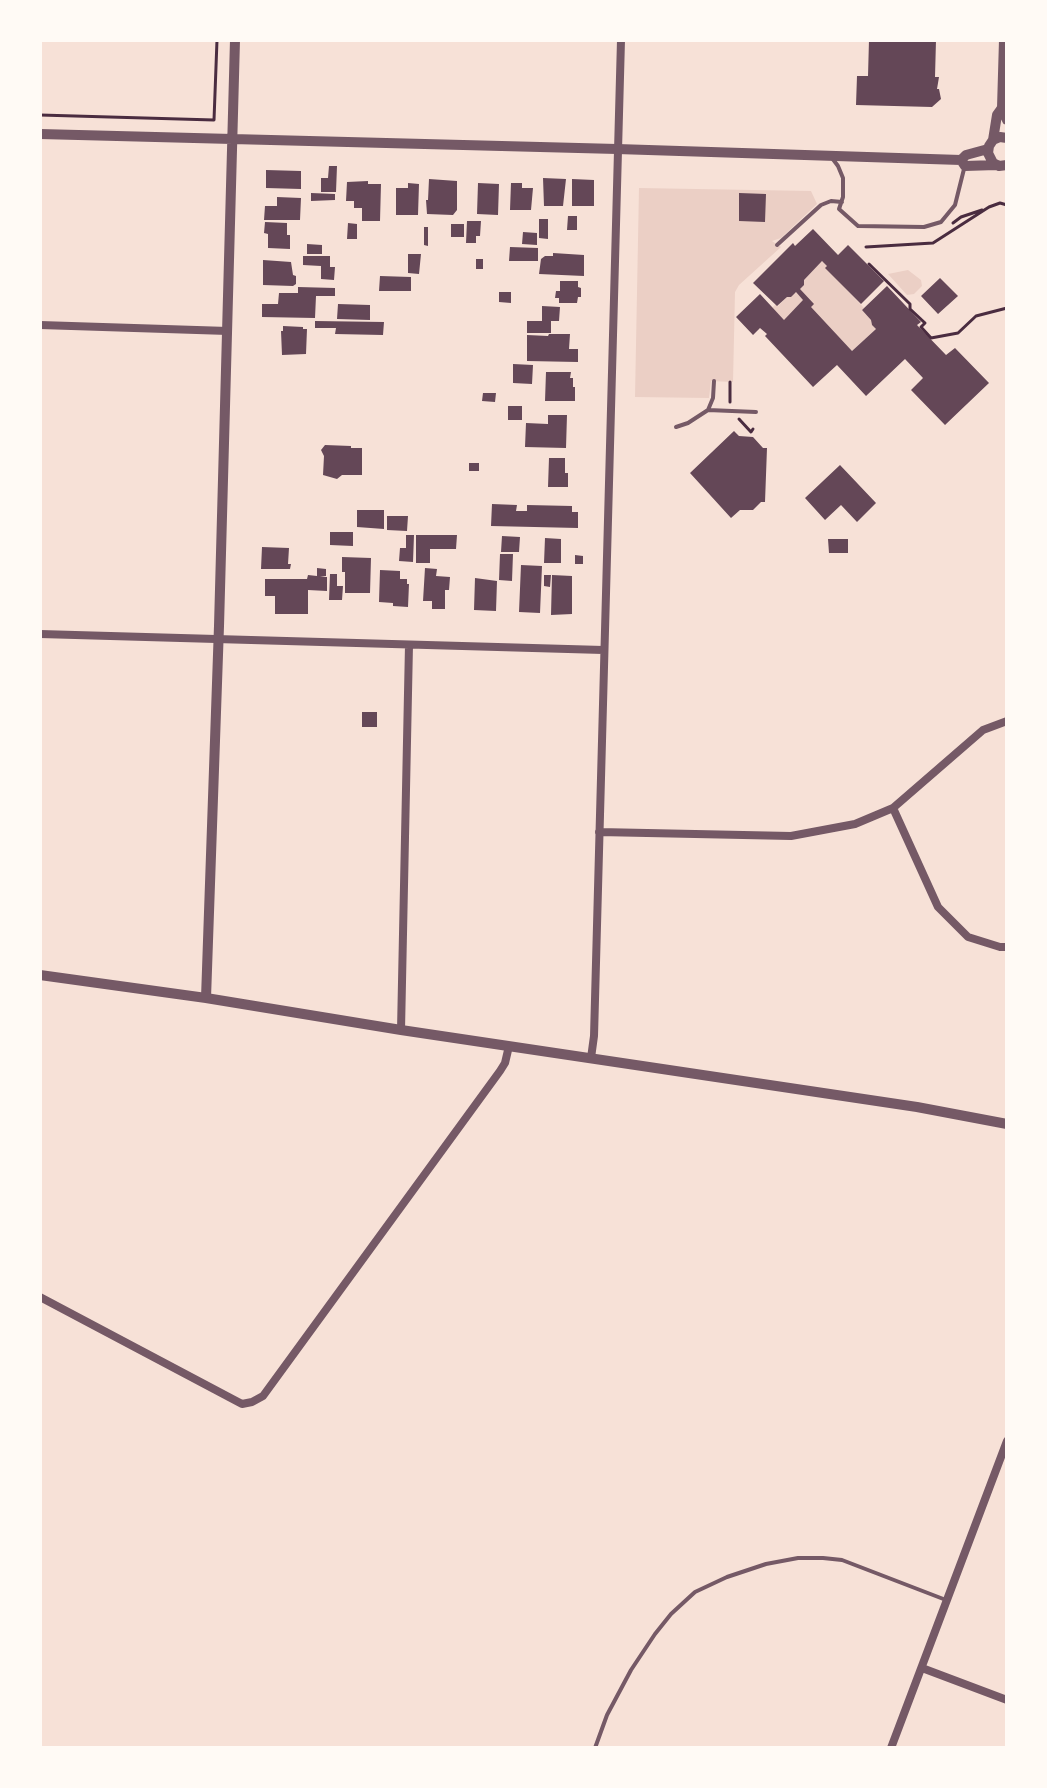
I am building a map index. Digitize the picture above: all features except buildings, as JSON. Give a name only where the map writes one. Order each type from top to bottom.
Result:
[{"type":"street","points":[[206,998],[235,40]]},
{"type":"street","points":[[591,1058],[621,40]]},
{"type":"street","points":[[1004,40],[1002,108],[1007,120]]},
{"type":"street","points":[[1001,165],[990,160],[997,115],[1002,108]]},
{"type":"street","points":[[40,134],[617,149],[1001,165]]},
{"type":"street","points":[[963,163],[966,155],[991,145],[1000,137],[1007,138]]},
{"type":"street","points":[[40,325],[228,331]]},
{"type":"street","points":[[40,634],[603,650]]},
{"type":"street","points":[[401,1030],[409,645]]},
{"type":"street","points":[[599,832],[791,836],[855,824],[893,808],[983,730],[1007,721]]},
{"type":"street","points":[[893,808],[938,907],[968,937],[1007,947]]},
{"type":"street","points":[[40,975],[917,1107],[1007,1124]]},
{"type":"street","points":[[40,1297],[242,1404],[252,1402],[263,1396],[500,1071],[509,1046]]},
{"type":"street","points":[[891,1748],[1007,1441]]},
{"type":"street","points":[[922,1668],[1007,1700]]},
{"type":"lane","points":[[830,156],[843,178],[839,209],[858,226],[924,227],[946,218],[955,205],[963,163]]},
{"type":"lane","points":[[777,245],[821,205],[831,201],[842,202]]},
{"type":"lane","points":[[676,427],[708,410],[713,398],[714,381]]},
{"type":"lane","points":[[708,410],[756,412]]},
{"type":"lane","points":[[595,1748],[607,1715],[655,1634],[695,1592],[727,1577],[766,1564],[798,1558],[842,1560],[946,1600]]},
{"type":"path","points":[[40,115],[214,120],[217,40]]},
{"type":"path","points":[[869,264],[910,304],[910,309],[925,323],[921,327],[931,338],[958,333],[976,316],[1007,308]]},
{"type":"path","points":[[730,382],[730,406]]},
{"type":"path","points":[[739,419],[751,432],[753,429]]},
{"type":"shaded area","points":[[639,188],[811,191],[817,204],[781,238],[772,241],[781,247],[735,292],[733,382],[711,381],[709,398],[635,397]]},
{"type":"shaded area","points":[[822,261],[864,308],[862,310],[876,329],[852,351],[828,326],[819,335],[794,310],[784,320],[772,308],[776,304],[778,306]]},
{"type":"shaded area","points":[[908,270],[921,280],[922,286],[914,294],[907,295],[888,274]]}]
